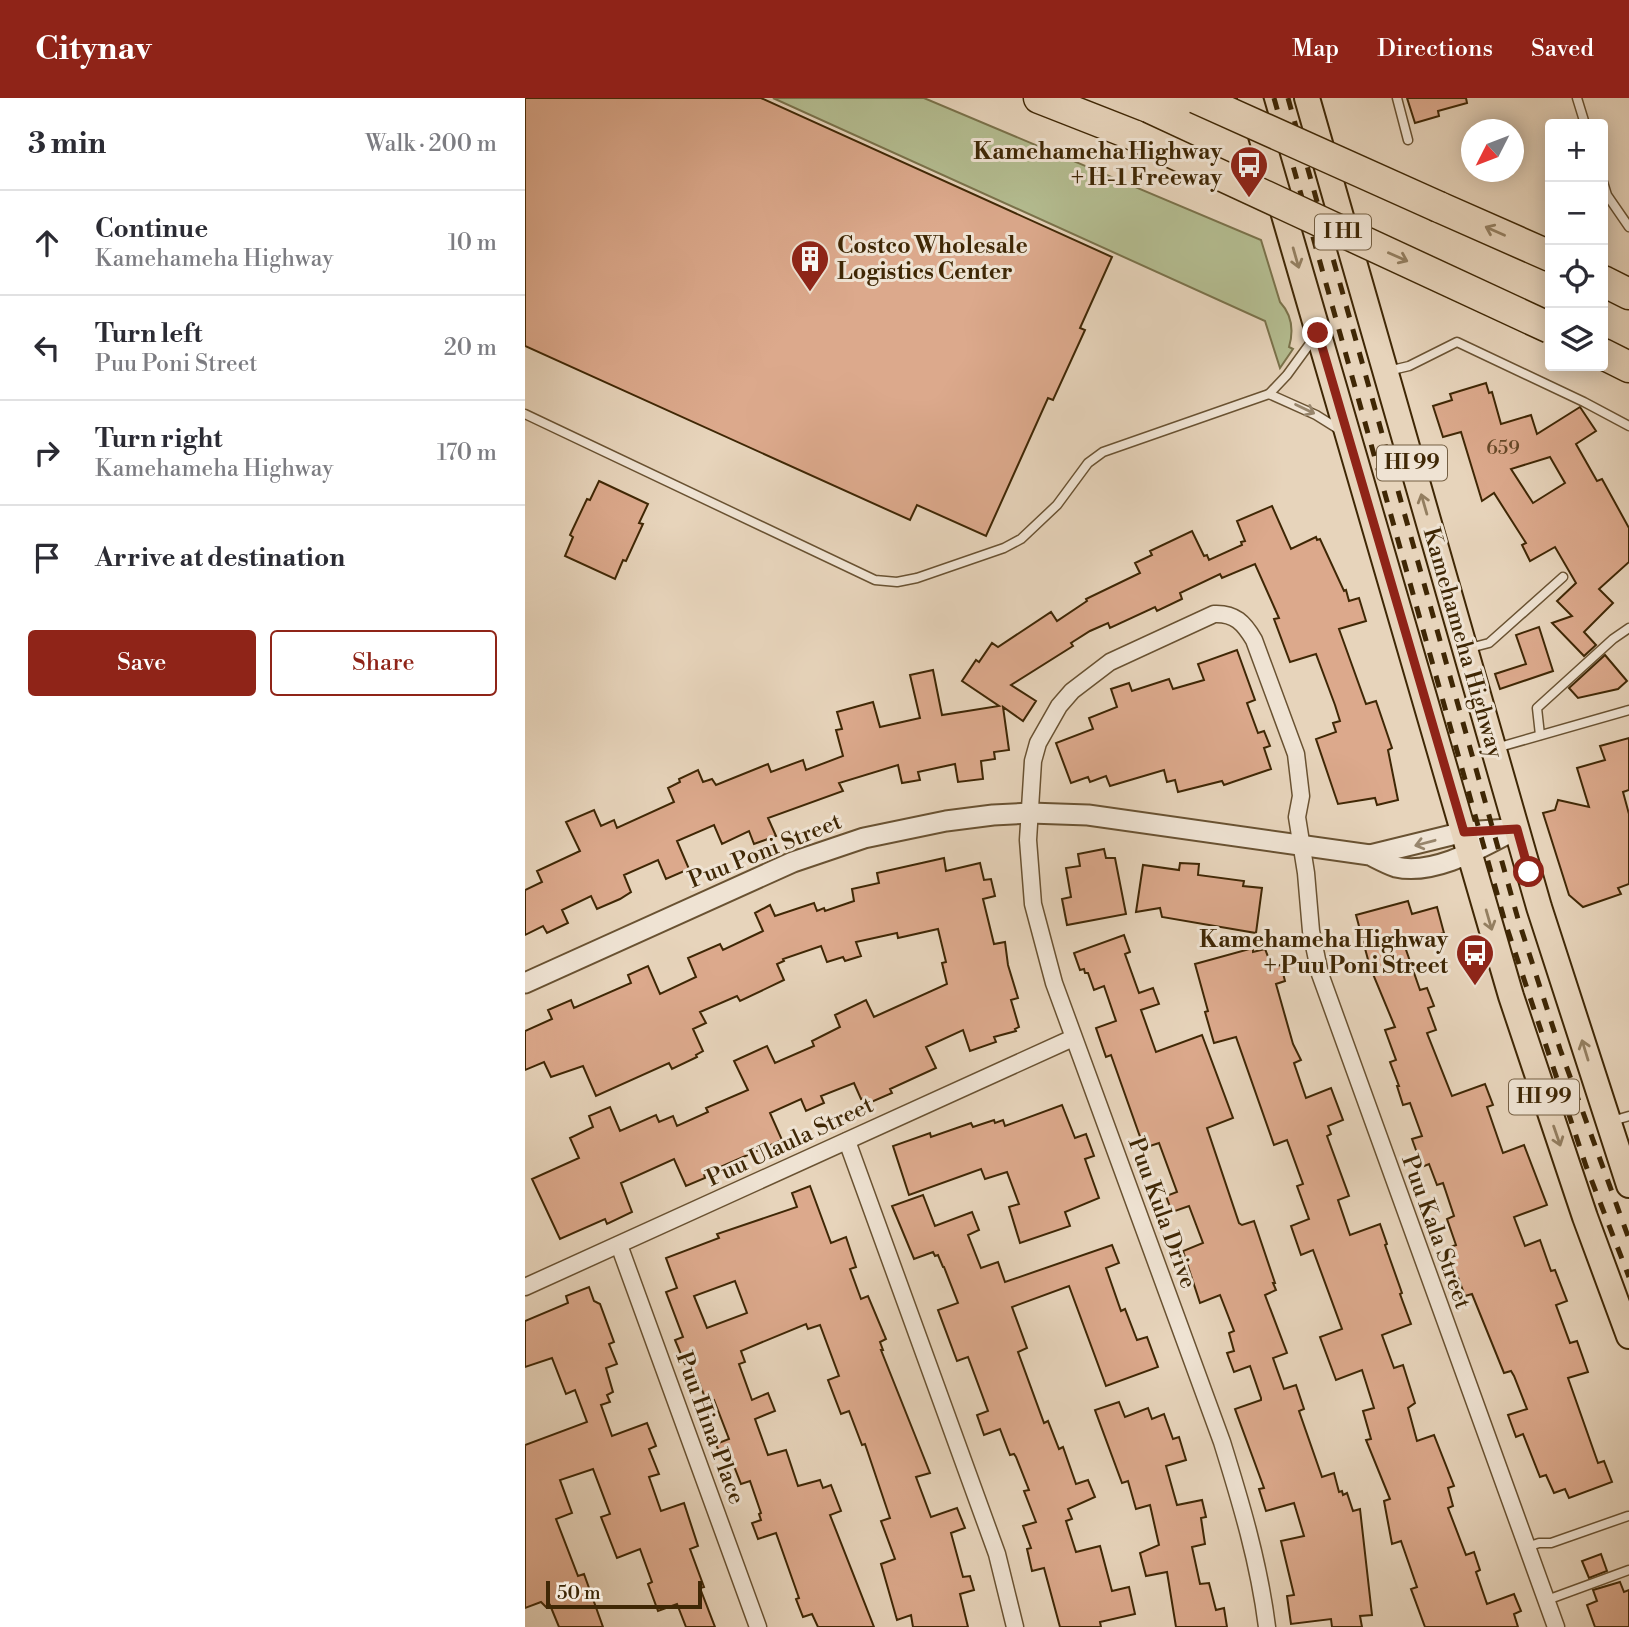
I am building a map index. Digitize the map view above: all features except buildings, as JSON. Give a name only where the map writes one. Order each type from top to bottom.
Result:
[{"type":"highway","points":[[1039,98],[1136,136]]},
{"type":"highway","name":"I H1","points":[[1051,98],[1545,326]]},
{"type":"highway","points":[[1196,98],[1545,254]]},
{"type":"highway","points":[[1248,98],[1439,207]]},
{"type":"highway","points":[[1608,284],[1629,294]]},
{"type":"highway","points":[[1608,356],[1629,367]]},
{"type":"main road","name":"HI 99","points":[[1248,98],[1511,996],[1629,1336]]},
{"type":"main road","name":"Kamehameha Highway","points":[[1307,98],[1517,829],[1618,1119],[1629,1185]]},
{"type":"street","name":"Puu Kala Street","points":[[1030,813],[1033,761],[1038,743],[1047,725],[1072,691],[1110,662],[1214,614],[1228,613],[1244,623],[1254,640],[1296,754],[1301,796],[1297,817],[1306,873],[1311,931],[1327,996],[1556,1627]]},
{"type":"street","name":"Puu Kula Drive","points":[[1030,813],[1028,840],[1033,904],[1054,983],[1222,1442],[1253,1548],[1267,1627]]},
{"type":"street","name":"Puu Poni Street","points":[[525,983],[755,878],[826,850],[902,828],[993,814],[1088,816],[1149,822],[1370,855],[1396,867],[1416,867],[1467,843],[1517,829]]},
{"type":"street","name":"Puu Ulaula Street","points":[[525,1287],[1073,1038]]},
{"type":"street","points":[[847,1141],[997,1554],[1015,1627]]},
{"type":"street","name":"Puu Hina Place","points":[[619,1245],[758,1627]]},
{"type":"lane","points":[[1397,98],[1408,140]]},
{"type":"lane","points":[[1577,98],[1583,119]]},
{"type":"lane","points":[[1608,196],[1629,227]]},
{"type":"lane","points":[[525,414],[875,580],[897,582],[918,578],[1004,548],[1021,539],[1058,505],[1073,480],[1088,463],[1103,452],[1269,394],[1318,333]]},
{"type":"lane","points":[[1386,372],[1409,366],[1457,342],[1629,426]]},
{"type":"lane","points":[[1269,394],[1316,415],[1347,434]]},
{"type":"lane","points":[[1465,649],[1489,643],[1563,577]]},
{"type":"lane","points":[[1540,735],[1537,708],[1613,639],[1629,628]]},
{"type":"lane","points":[[1493,748],[1629,710]]},
{"type":"lane","points":[[1527,1547],[1551,1543],[1628,1516]]},
{"type":"lane","points":[[1546,1601],[1629,1570]]},
{"type":"green space","points":[[773,98],[924,98],[1261,240],[1280,302],[1289,317],[1292,329],[1289,347],[1293,349],[1280,368],[1265,321]]},
{"type":"railway","points":[[1274,98],[1505,922],[1586,1166],[1629,1277]]},
{"type":"railway","points":[[1288,98],[1518,919],[1560,1049],[1629,1239]]},
{"type":"place","name":"Kamehameha Highway + H-1 Freeway","points":[[1249,199]]},
{"type":"place","name":"Costco Wholesale Logistics Center","points":[[810,293]]},
{"type":"place","name":"Kamehameha Highway + Puu Poni Street","points":[[1475,987]]},
{"type":"route","points":[[1318,333],[1464,832],[1517,829],[1529,872]]}]
